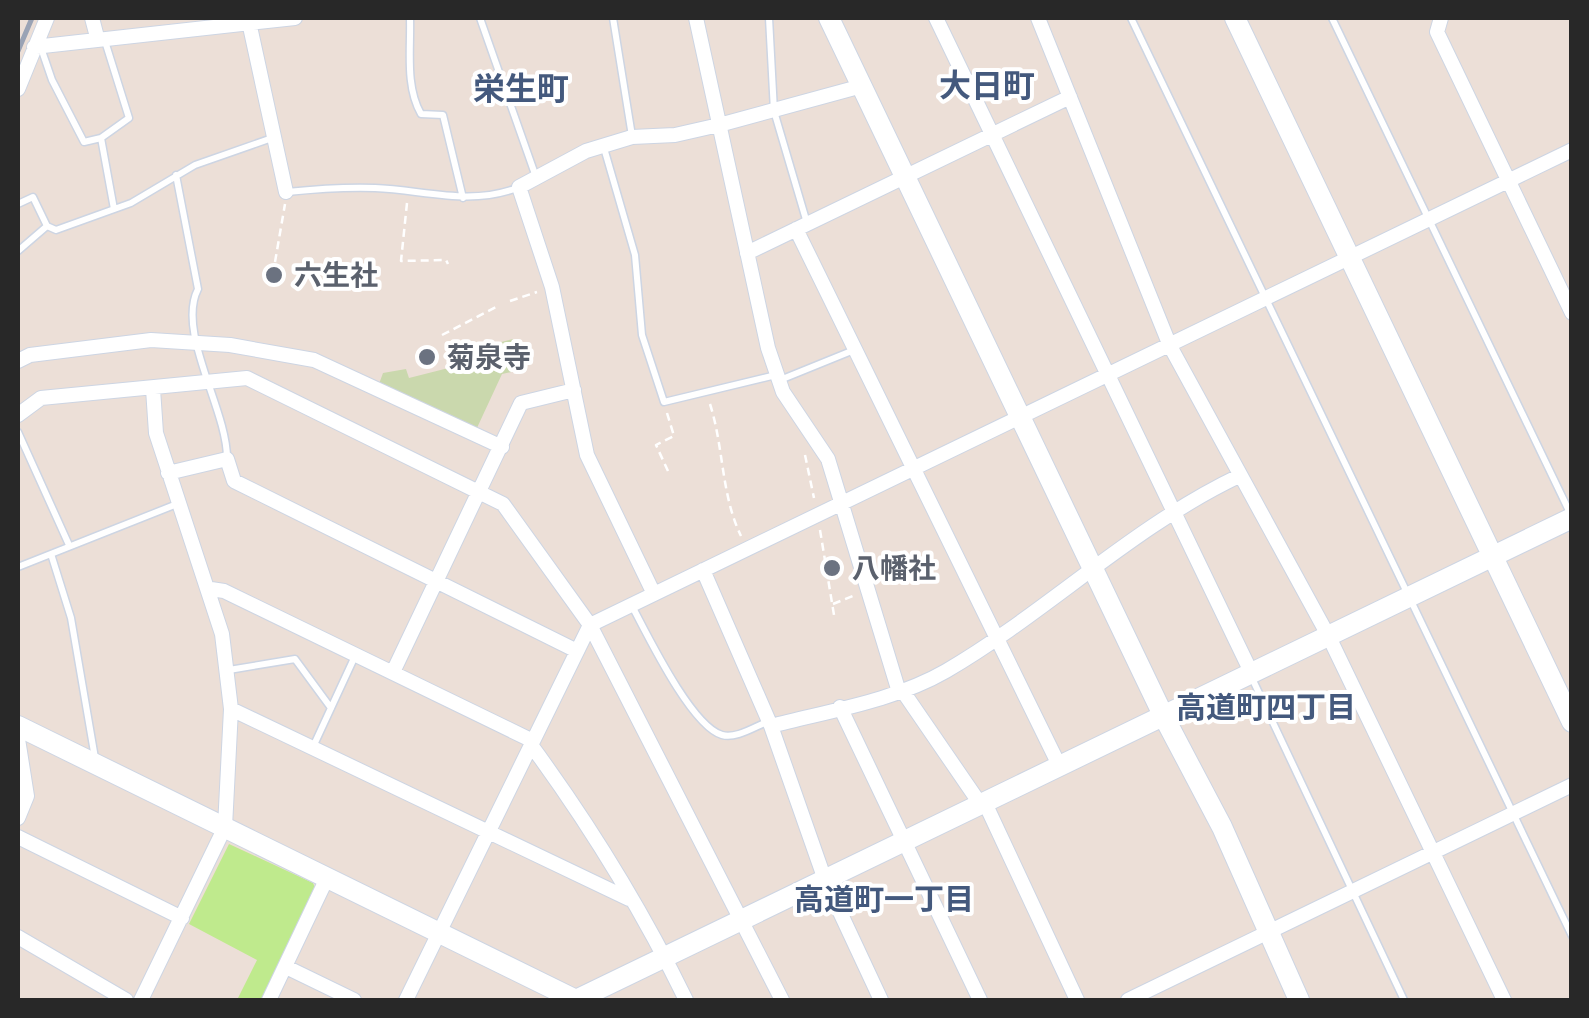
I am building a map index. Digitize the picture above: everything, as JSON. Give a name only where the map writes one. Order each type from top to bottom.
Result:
[{"type":"street","points":[[18,88],[47,18]]},
{"type":"street","points":[[92,18],[100,37]]},
{"type":"street","points":[[37,45],[295,18]]},
{"type":"street","points":[[696,18],[778,378],[828,459],[901,691],[983,804],[1077,1000]]},
{"type":"street","points":[[829,18],[1164,717],[1222,827],[1266,934],[1299,1000]]},
{"type":"street","points":[[936,18],[1251,674]]},
{"type":"street","points":[[1038,18],[1170,346],[1329,636],[1504,1000]]},
{"type":"street","points":[[1235,18],[1572,722]]},
{"type":"street","points":[[1441,18],[1437,32],[1572,313]]},
{"type":"street","points":[[244,21],[286,192]]},
{"type":"street","points":[[654,594],[587,455],[552,286],[519,187],[632,137],[720,125],[862,86]]},
{"type":"street","points":[[747,253],[1070,98]]},
{"type":"street","points":[[406,1000],[590,625],[1572,150]]},
{"type":"street","points":[[802,227],[854,350],[1060,767]]},
{"type":"street","points":[[18,361],[30,355],[151,340],[281,352],[314,360],[502,447]]},
{"type":"street","points":[[18,415],[42,398],[247,378],[503,504],[590,625],[744,919],[782,1000]]},
{"type":"street","points":[[142,1000],[226,827],[232,709],[229,670],[210,589],[177,504],[156,433],[153,388]]},
{"type":"street","points":[[393,672],[521,403],[574,390]]},
{"type":"street","points":[[168,473],[226,459],[234,481],[577,652]]},
{"type":"street","points":[[769,724],[901,691],[945,672],[1092,566],[1239,476]]},
{"type":"street","points":[[18,726],[576,1000],[1572,517]]},
{"type":"street","points":[[703,570],[769,724],[825,880],[881,1000]]},
{"type":"street","points":[[210,589],[224,591],[356,654],[532,743],[566,792],[665,957],[686,1000]]},
{"type":"street","points":[[840,707],[980,1000]]},
{"type":"street","points":[[232,709],[629,899]]},
{"type":"street","points":[[18,739],[27,796],[18,818]]},
{"type":"street","points":[[1128,1000],[1572,786]]},
{"type":"street","points":[[18,837],[182,918]]},
{"type":"street","points":[[269,1000],[327,878]]},
{"type":"street","points":[[18,938],[126,1000]]},
{"type":"street","points":[[286,966],[354,1000]]},
{"type":"street","points":[[1162,984],[1169,1000]]},
{"type":"lane","points":[[410,18],[410,81],[417,107],[421,114],[443,115],[463,198]]},
{"type":"lane","points":[[480,18],[536,178]]},
{"type":"lane","points":[[613,18],[632,137]]},
{"type":"lane","points":[[768,18],[774,111],[802,227]]},
{"type":"lane","points":[[1131,18],[1572,936]]},
{"type":"lane","points":[[1332,18],[1572,517]]},
{"type":"lane","points":[[37,45],[84,142],[101,138],[129,118],[100,37]]},
{"type":"lane","points":[[18,204],[33,197],[47,226],[56,230],[114,209],[176,175],[275,137]]},
{"type":"lane","points":[[101,138],[114,209]]},
{"type":"lane","points":[[604,147],[634,256],[642,335],[664,402],[778,378],[854,350]]},
{"type":"lane","points":[[176,175],[198,289],[192,301],[198,343],[226,459]]},
{"type":"lane","points":[[286,192],[332,188],[463,198],[497,196],[519,187]]},
{"type":"lane","points":[[18,252],[47,226]]},
{"type":"lane","points":[[18,432],[69,546]]},
{"type":"lane","points":[[18,567],[177,504]]},
{"type":"lane","points":[[51,554],[71,618],[96,765]]},
{"type":"lane","points":[[631,605],[658,654],[713,731],[730,736],[769,724]]},
{"type":"lane","points":[[312,748],[356,654]]},
{"type":"lane","points":[[229,670],[295,659],[330,708]]},
{"type":"lane","points":[[1251,674],[1404,1000]]},
{"type":"path","points":[[408,191],[400,261],[446,260],[448,264]]},
{"type":"path","points":[[275,262],[286,192]]},
{"type":"path","points":[[510,302],[552,286]]},
{"type":"path","points":[[442,335],[498,306]]},
{"type":"path","points":[[707,393],[726,465],[726,506],[748,548]]},
{"type":"path","points":[[664,402],[674,436],[656,445],[668,471]]},
{"type":"path","points":[[805,456],[834,615]]},
{"type":"path","points":[[832,605],[869,593]]},
{"type":"green space","points":[[513,339],[521,370],[502,374],[476,430],[379,384],[383,373],[406,369],[409,378],[484,359],[486,346]]},
{"type":"green space","points":[[229,844],[313,883],[316,890],[262,1000],[237,1000],[257,960],[189,924]]},
{"type":"railway","points":[[18,51],[32,18]]},
{"type":"place","name":"六生社","points":[[274,275]]},
{"type":"place","name":"菊泉寺","points":[[427,357]]},
{"type":"place","name":"八幡社","points":[[832,568]]},
{"type":"district","name":"大日町","points":[[987,86]]},
{"type":"district","name":"栄生町","points":[[521,89]]},
{"type":"district","name":"高道町四丁目","points":[[1266,708]]},
{"type":"district","name":"高道町一丁目","points":[[884,900]]}]
